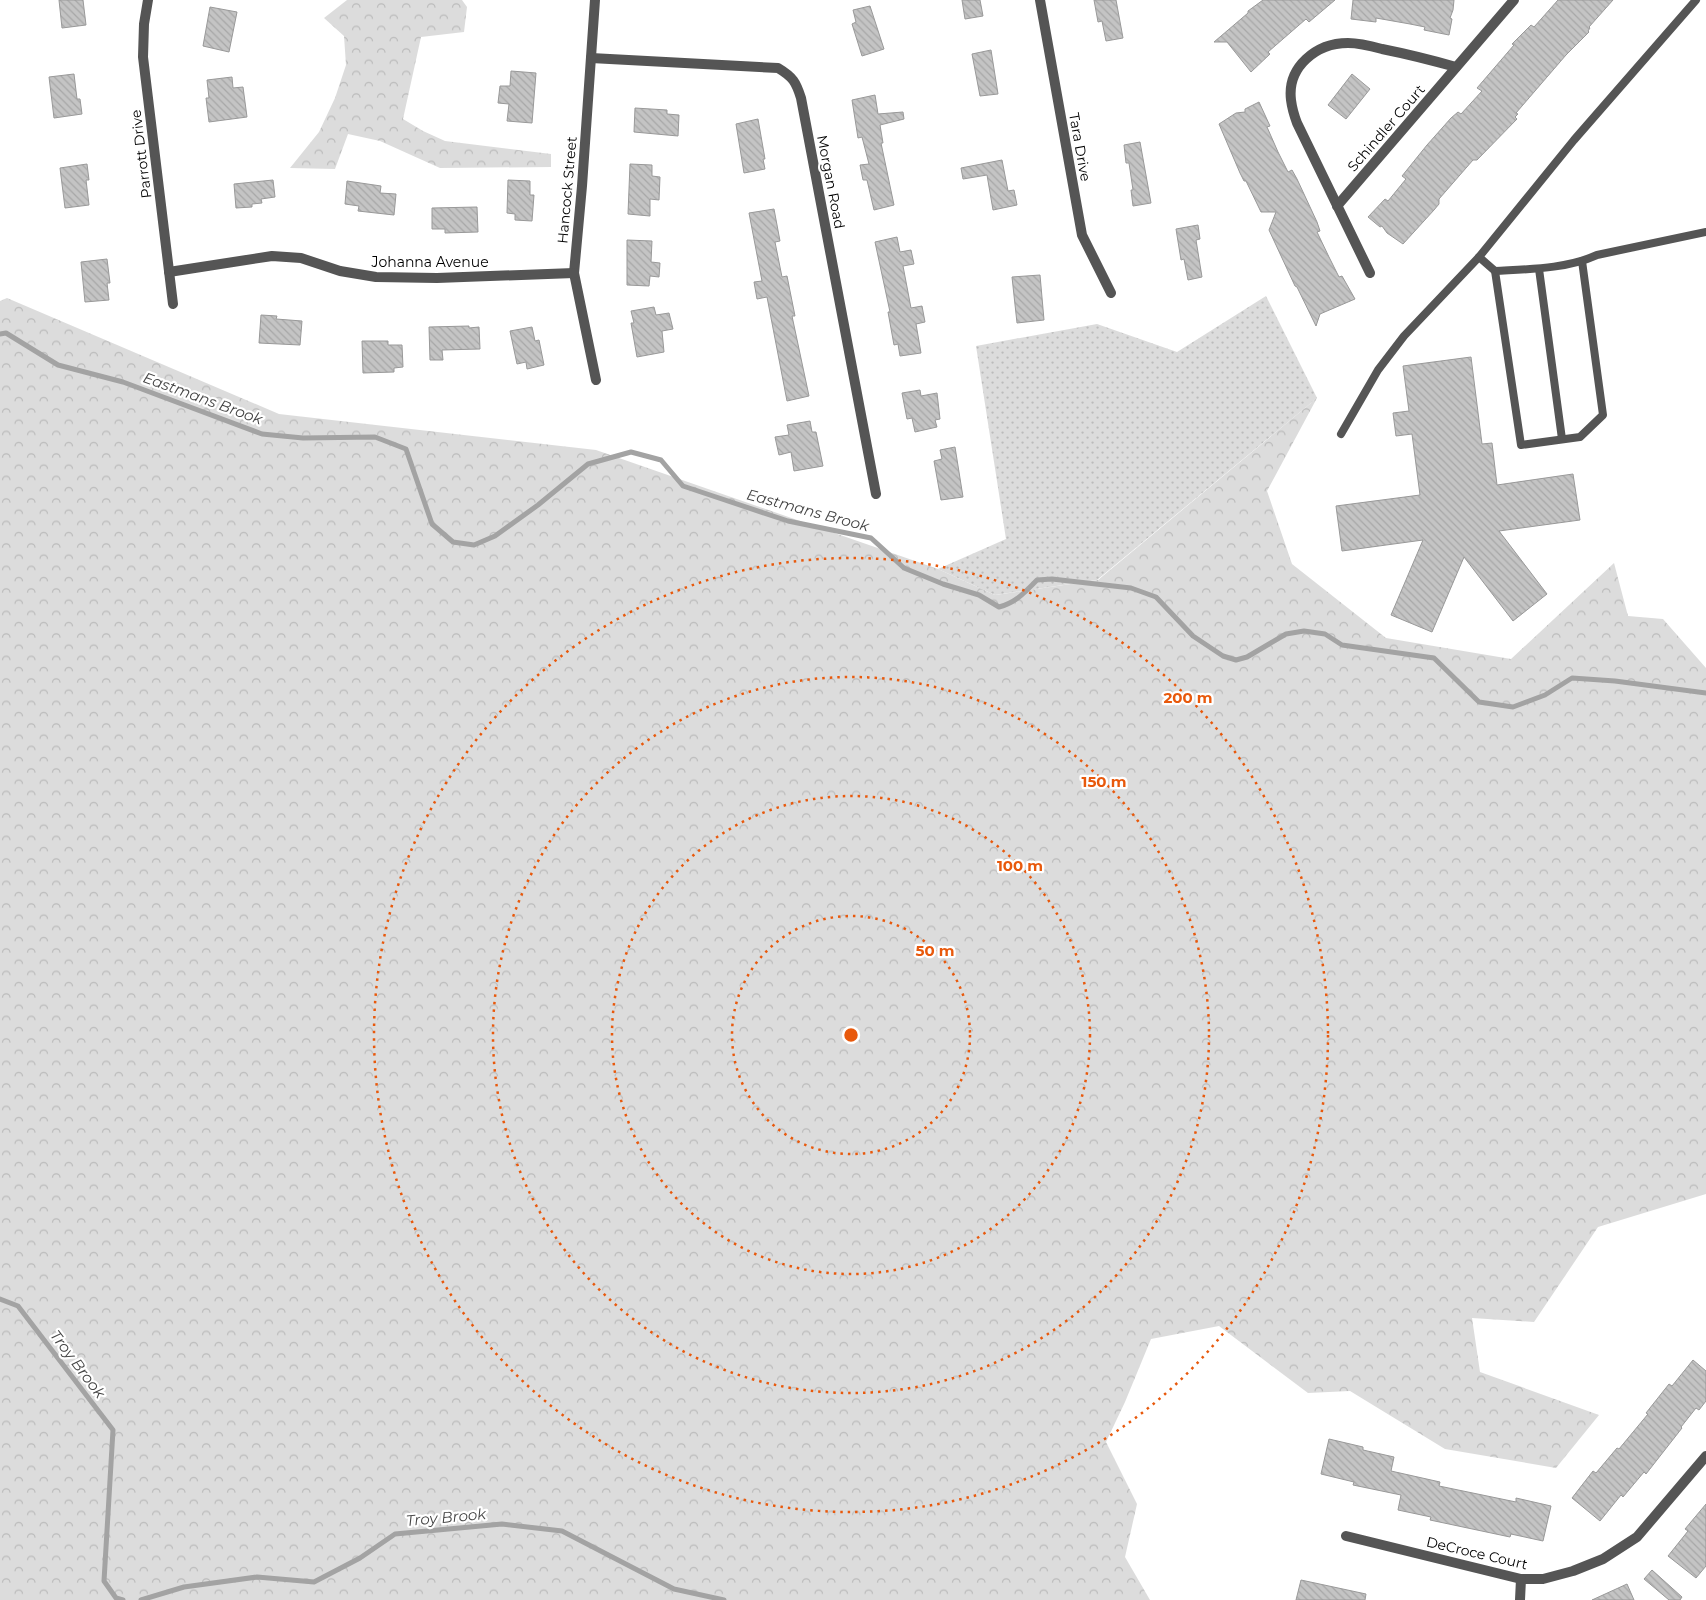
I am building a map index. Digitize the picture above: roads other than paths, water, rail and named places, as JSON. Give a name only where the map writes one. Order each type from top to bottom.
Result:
[{"type":"street","name":"Parrott Drive","points":[[148,0],[144,24],[143,57],[173,304]]},
{"type":"street","name":"Hancock Street","points":[[595,0],[574,273],[596,380]]},
{"type":"street","name":"Tara Drive","points":[[1040,0],[1082,235],[1111,293]]},
{"type":"street","name":"Schindler Court","points":[[1337,206],[1514,0]]},
{"type":"street","points":[[1370,273],[1302,134],[1293,110],[1292,78],[1301,64],[1314,52],[1327,46],[1348,43],[1415,56],[1456,67]]},
{"type":"street","name":"Morgan Road","points":[[591,58],[778,68],[790,76],[801,98],[876,494]]},
{"type":"street","name":"Johanna Avenue","points":[[169,272],[272,256],[301,258],[340,271],[376,277],[437,278],[574,273]]},
{"type":"street","name":"DeCroce Court","points":[[1346,1536],[1521,1579],[1543,1579],[1572,1571],[1603,1559],[1637,1537],[1706,1456]]},
{"type":"street","points":[[1520,1600],[1521,1579]]},
{"type":"lane","points":[[1341,434],[1378,370],[1404,336],[1479,258],[1568,148],[1696,0]]},
{"type":"lane","points":[[1479,258],[1495,271],[1539,269],[1706,232]]},
{"type":"lane","points":[[1495,271],[1521,445],[1580,437],[1603,415],[1582,261]]},
{"type":"lane","points":[[1539,269],[1562,439]]},
{"type":"waterway","name":"Eastmans Brook","points":[[0,334],[6,333],[58,365],[123,382],[262,434],[303,438],[375,437],[406,449],[432,524],[453,542],[474,545],[495,536],[538,505],[588,464],[631,452],[661,460],[683,486],[788,521],[871,538],[904,568],[943,584],[979,595],[999,607],[1016,599],[1037,580],[1052,579],[1131,588],[1156,597],[1193,636],[1223,656],[1236,660],[1247,657],[1286,634],[1304,631],[1325,634],[1342,645],[1434,658],[1479,702],[1513,707],[1545,695],[1572,678],[1615,681],[1706,693]]},
{"type":"waterway","name":"Troy Brook","points":[[0,1299],[18,1306],[113,1430],[104,1581],[116,1598],[123,1600]]},
{"type":"waterway","name":"Troy Brook","points":[[141,1600],[184,1587],[257,1577],[314,1582],[360,1558],[395,1534],[502,1524],[562,1531],[674,1589],[724,1600]]}]
